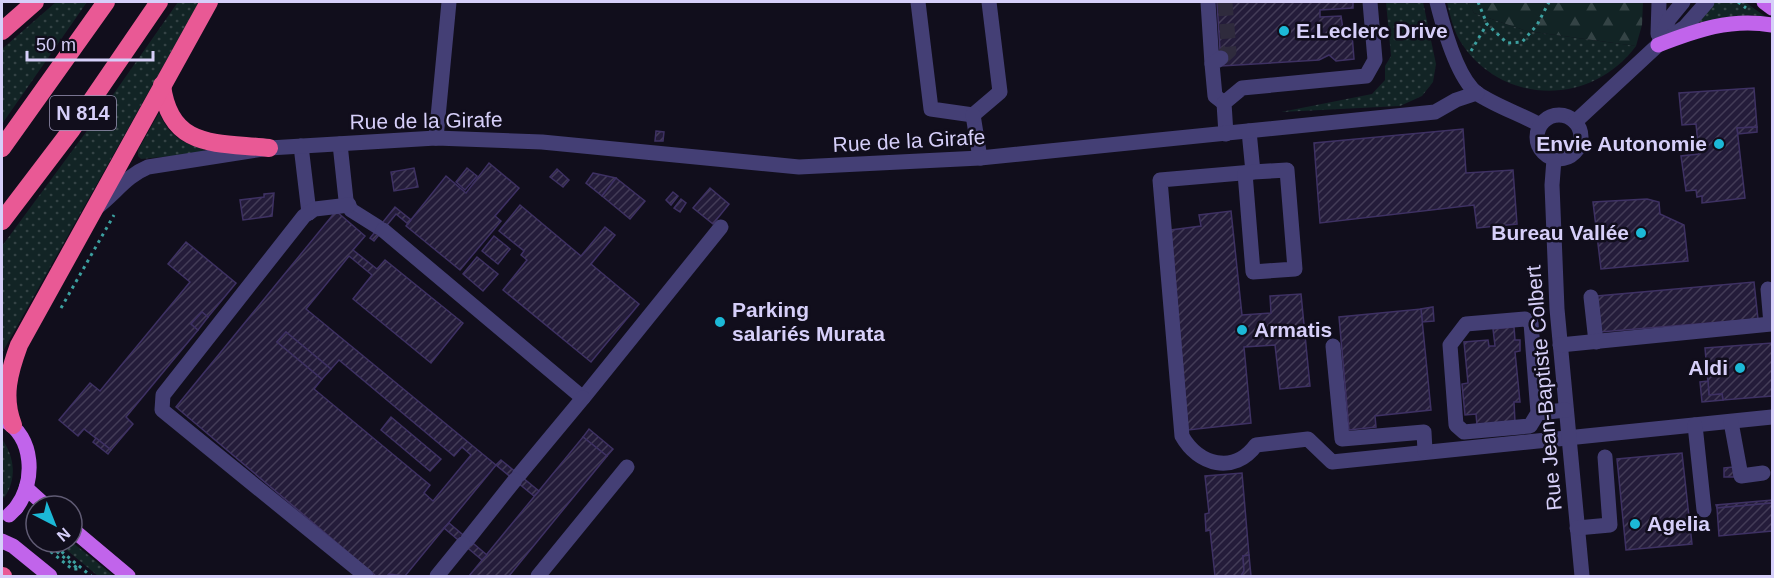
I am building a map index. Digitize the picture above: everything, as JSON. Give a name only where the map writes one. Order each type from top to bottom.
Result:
[{"type":"highway","points":[[2,31],[35,2]]},
{"type":"highway","name":"N 814","points":[[2,148],[37,102],[106,2]]},
{"type":"highway","name":"N 814","points":[[2,221],[72,129],[159,2]]},
{"type":"highway","points":[[7,422],[10,370],[19,345],[90,212],[209,2]]},
{"type":"highway","points":[[162,85],[166,109],[181,130],[203,141],[269,148]]},
{"type":"main road","points":[[1764,2],[1773,8]]},
{"type":"main road","points":[[1658,45],[1717,24],[1743,22],[1773,25]]},
{"type":"main road","points":[[7,422],[21,436],[28,454],[26,488],[9,515]]},
{"type":"main road","points":[[26,488],[33,494]]},
{"type":"main road","points":[[84,539],[128,576]]},
{"type":"main road","points":[[2,541],[13,546],[50,576]]},
{"type":"street","points":[[918,2],[931,109],[973,115],[1000,92],[989,2]]},
{"type":"street","points":[[1208,2],[1216,61],[1215,96],[1224,103],[1226,134]]},
{"type":"street","points":[[1224,103],[1242,88],[1366,76],[1376,60],[1370,2]]},
{"type":"street","points":[[1437,2],[1461,70],[1477,93],[1540,125]]},
{"type":"street","points":[[1658,45],[1659,2]]},
{"type":"street","points":[[1658,45],[1669,19],[1683,2]]},
{"type":"street","points":[[1575,122],[1658,45],[1686,27],[1707,2]]},
{"type":"street","points":[[436,138],[448,7]]},
{"type":"street","name":"Rue de la Girafe","points":[[90,212],[113,195],[133,173],[148,167],[269,148],[436,138],[531,142],[799,167],[980,158],[1435,112],[1456,100],[1477,93]]},
{"type":"street","points":[[973,115],[980,158]]},
{"type":"street","points":[[1561,115],[1575,122],[1581,135],[1578,148],[1568,158],[1554,159],[1542,152],[1538,146],[1537,132],[1545,119],[1561,115]]},
{"type":"street","points":[[1249,131],[1249,173],[1253,272],[1295,269],[1287,170],[1249,173],[1160,180],[1182,436],[1190,450],[1209,462],[1236,460],[1250,453],[1256,445],[1308,439],[1332,462],[1773,417]]},
{"type":"street","points":[[340,144],[351,210],[381,229],[583,398]]},
{"type":"street","points":[[301,146],[309,213]]},
{"type":"street","name":"Rue Jean-Baptiste Colbert","points":[[1554,159],[1552,185],[1560,345],[1582,576]]},
{"type":"street","points":[[349,205],[315,209],[309,213],[163,395],[162,410],[366,576]]},
{"type":"street","points":[[437,576],[721,227]]},
{"type":"street","points":[[1560,345],[1771,324],[1768,289]]},
{"type":"street","points":[[1591,297],[1596,342]]},
{"type":"street","points":[[1525,319],[1531,323],[1538,413],[1530,426],[1464,432],[1456,424],[1450,345],[1466,324],[1525,319]]},
{"type":"street","points":[[1333,346],[1342,439],[1424,432],[1425,452]]},
{"type":"street","points":[[1538,413],[1566,411]]},
{"type":"street","points":[[1731,422],[1741,476],[1763,473]]},
{"type":"street","points":[[1695,425],[1704,510]]},
{"type":"street","points":[[1577,528],[1610,525],[1605,458]]},
{"type":"street","points":[[538,576],[627,467]]},
{"type":"path","points":[[1478,2],[1487,24],[1507,43],[1522,42],[1537,25],[1549,2]]},
{"type":"path","points":[[1472,51],[1487,24]]},
{"type":"path","points":[[57,315],[116,213]]},
{"type":"path","points":[[53,554],[72,569],[80,569]]},
{"type":"path","points":[[62,554],[91,576]]},
{"type":"green space","points":[[56,2],[87,2],[2,124],[2,49]]},
{"type":"green space","points":[[178,2],[199,2],[2,353],[2,246]]},
{"type":"green space","points":[[1386,2],[1423,2],[1436,64],[1433,82],[1422,96],[1400,106],[1281,112],[1372,94],[1385,80],[1385,66],[1391,56]]},
{"type":"green space","points":[[1447,2],[1467,2],[1474,13],[1527,31],[1636,46],[1617,66],[1595,80],[1571,88],[1546,91],[1522,87],[1498,78],[1477,62],[1460,41]]},
{"type":"green space","points":[[1467,2],[1643,2],[1642,25],[1636,46],[1527,31],[1474,13]]},
{"type":"green space","points":[[1714,2],[1745,2],[1766,17],[1751,15],[1697,23]]},
{"type":"green space","points":[[159,113],[167,127],[177,137],[204,149],[203,153],[141,159],[138,156],[138,150]]},
{"type":"green space","points":[[2,439],[10,454],[13,469],[11,483],[4,498],[2,496]]},
{"type":"green space","points":[[84,552],[114,576],[98,576],[71,554],[84,554]]},
{"type":"building","name":"E.Leclerc Drive","points":[[1217,2],[1353,2],[1353,8],[1320,10],[1320,17],[1341,16],[1343,29],[1347,29],[1352,34],[1354,59],[1336,61],[1329,55],[1319,60],[1221,66]]},
{"type":"building","name":"Envie Autonomie","points":[[1754,88],[1757,127],[1737,128],[1745,198],[1702,203],[1702,196],[1697,197],[1696,190],[1686,191],[1681,156],[1699,154],[1696,124],[1682,125],[1679,93]]},
{"type":"building","points":[[1757,127],[1757,132],[1738,134],[1737,128]]},
{"type":"building","points":[[1463,129],[1466,173],[1513,170],[1517,224],[1477,228],[1474,205],[1320,223],[1314,143]]},
{"type":"building","points":[[656,131],[664,132],[663,141],[655,141]]},
{"type":"building","points":[[489,163],[519,188],[495,216],[501,221],[460,270],[406,226],[446,176],[466,193]]},
{"type":"building","points":[[414,168],[418,187],[394,191],[391,172]]},
{"type":"building","points":[[467,168],[477,176],[465,190],[456,182]]},
{"type":"building","points":[[557,169],[569,180],[563,187],[550,177]]},
{"type":"building","points":[[593,173],[616,178],[602,196],[586,183]]},
{"type":"building","points":[[616,178],[645,201],[630,219],[602,196]]},
{"type":"building","points":[[710,188],[729,204],[713,224],[693,208]]},
{"type":"building","points":[[673,192],[678,196],[671,205],[666,200]]},
{"type":"building","points":[[274,193],[272,216],[243,220],[240,200],[264,197],[264,194]]},
{"type":"building","points":[[681,199],[686,203],[680,212],[674,208]]},
{"type":"building","name":"Bureau Vallée","points":[[1647,199],[1659,202],[1660,214],[1684,225],[1688,261],[1601,269],[1593,202]]},
{"type":"building","points":[[520,205],[581,256],[605,227],[615,235],[591,264],[639,304],[591,362],[503,290],[527,260],[521,255],[524,251],[499,231]]},
{"type":"building","points":[[395,207],[411,220],[408,224],[396,214],[374,241],[370,238]]},
{"type":"building","points":[[336,211],[365,236],[353,250],[377,269],[385,260],[463,323],[431,363],[353,299],[372,275],[349,256],[306,309],[496,465],[405,576],[389,574],[376,576],[176,407]],"holes":[[[286,332],[331,369],[339,360],[454,456],[462,447],[471,455],[433,501],[424,493],[430,485],[314,389],[322,379],[277,342]]]},
{"type":"building","name":"Armatis","points":[[1231,211],[1242,315],[1271,313],[1270,296],[1301,294],[1310,386],[1280,389],[1275,345],[1244,347],[1251,423],[1188,430],[1171,230],[1201,226],[1199,215]]},
{"type":"building","points":[[494,236],[510,249],[498,264],[482,251]]},
{"type":"building","points":[[186,242],[236,283],[208,317],[202,312],[191,324],[198,330],[126,417],[133,424],[111,450],[84,429],[78,436],[59,420],[90,383],[100,391],[190,282],[168,264]]},
{"type":"building","points":[[477,257],[498,274],[483,291],[463,274]]},
{"type":"building","points":[[1754,282],[1758,319],[1600,332],[1597,296]]},
{"type":"building","points":[[1433,307],[1434,321],[1422,322],[1421,309]]},
{"type":"building","points":[[1533,308],[1541,308],[1542,315],[1534,316]]},
{"type":"building","points":[[1421,309],[1431,410],[1375,416],[1376,427],[1349,430],[1339,317]]},
{"type":"building","points":[[202,312],[208,317],[198,330],[191,324]]},
{"type":"building","points":[[1514,327],[1515,340],[1520,340],[1520,351],[1515,352],[1520,402],[1514,402],[1515,422],[1477,425],[1476,414],[1465,415],[1462,384],[1468,383],[1464,342],[1488,340],[1489,346],[1495,346],[1493,329]]},
{"type":"building","points":[[286,332],[331,369],[322,379],[277,342]]},
{"type":"building","name":"Aldi","points":[[1772,343],[1772,396],[1723,400],[1722,394],[1709,395],[1705,348]]},
{"type":"building","points":[[1708,381],[1709,395],[1722,394],[1723,400],[1702,402],[1700,382]]},
{"type":"building","points":[[391,417],[441,459],[430,471],[381,430]]},
{"type":"building","points":[[589,429],[613,449],[607,456],[583,437]]},
{"type":"building","points":[[583,437],[607,456],[509,576],[469,576]]},
{"type":"building","points":[[96,438],[111,450],[108,454],[93,442]]},
{"type":"building","points":[[1682,453],[1692,544],[1626,550],[1617,459]]},
{"type":"building","points":[[501,460],[539,491],[534,496],[496,465]]},
{"type":"building","points":[[1733,467],[1734,477],[1724,477],[1724,468]]},
{"type":"building","points":[[1242,473],[1249,555],[1243,556],[1244,571],[1241,576],[1215,576],[1210,530],[1206,531],[1205,514],[1209,513],[1205,476]]},
{"type":"building","points":[[1772,500],[1772,503],[1717,508],[1716,505]]},
{"type":"building","points":[[1772,503],[1772,531],[1719,536],[1717,508]]},
{"type":"building","points":[[449,523],[487,555],[482,560],[444,528]]},
{"type":"building","points":[[1249,555],[1251,576],[1241,576],[1244,571],[1243,556]]},
{"type":"tunnel","points":[[1221,58],[1229,51],[1225,2]]},
{"type":"place","name":"E.Leclerc Drive","points":[[1284,31]]},
{"type":"place","name":"Envie Autonomie","points":[[1719,144]]},
{"type":"place","name":"Bureau Vallée","points":[[1641,233]]},
{"type":"place","name":"Parking salariés Murata","points":[[720,322]]},
{"type":"place","name":"Armatis","points":[[1242,330]]},
{"type":"place","name":"Aldi","points":[[1740,368]]},
{"type":"place","name":"Agelia","points":[[1635,524]]}]
